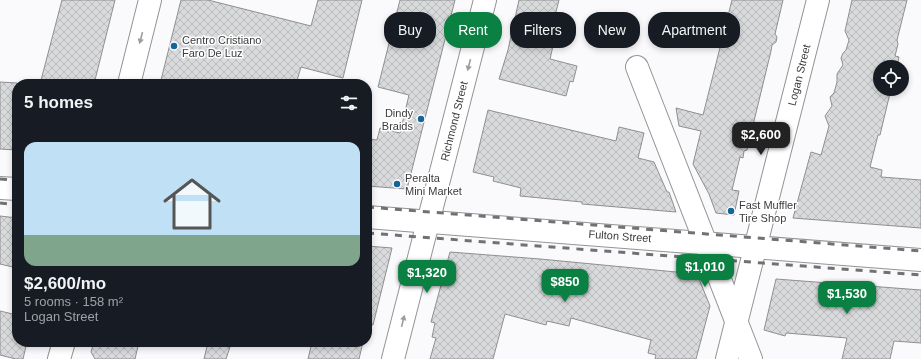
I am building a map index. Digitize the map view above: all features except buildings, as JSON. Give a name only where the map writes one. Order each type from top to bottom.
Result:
[{"type":"street","points":[[130,79],[150,0]]},
{"type":"street","name":"Richmond Street","points":[[393,359],[485,0]]},
{"type":"street","name":"Logan Street","points":[[727,359],[818,0]]},
{"type":"street","points":[[637,67],[751,359]]},
{"type":"street","points":[[0,188],[12,189]]},
{"type":"street","name":"Fulton Street","points":[[372,217],[921,260]]},
{"type":"street","points":[[59,359],[63,347]]},
{"type":"railway","points":[[0,179],[12,180]]},
{"type":"railway","points":[[0,203],[12,204]]},
{"type":"railway","points":[[372,207],[921,251]]},
{"type":"railway","points":[[372,233],[921,275]]},
{"type":"place","name":"Centro Cristiano Faro De Luz","points":[[174,46]]},
{"type":"place","name":"Dindy Braids","points":[[421,119]]},
{"type":"place","name":"Peralta Mini Market","points":[[397,184]]},
{"type":"place","name":"Fast Muffler Tire Shop","points":[[731,211]]}]
